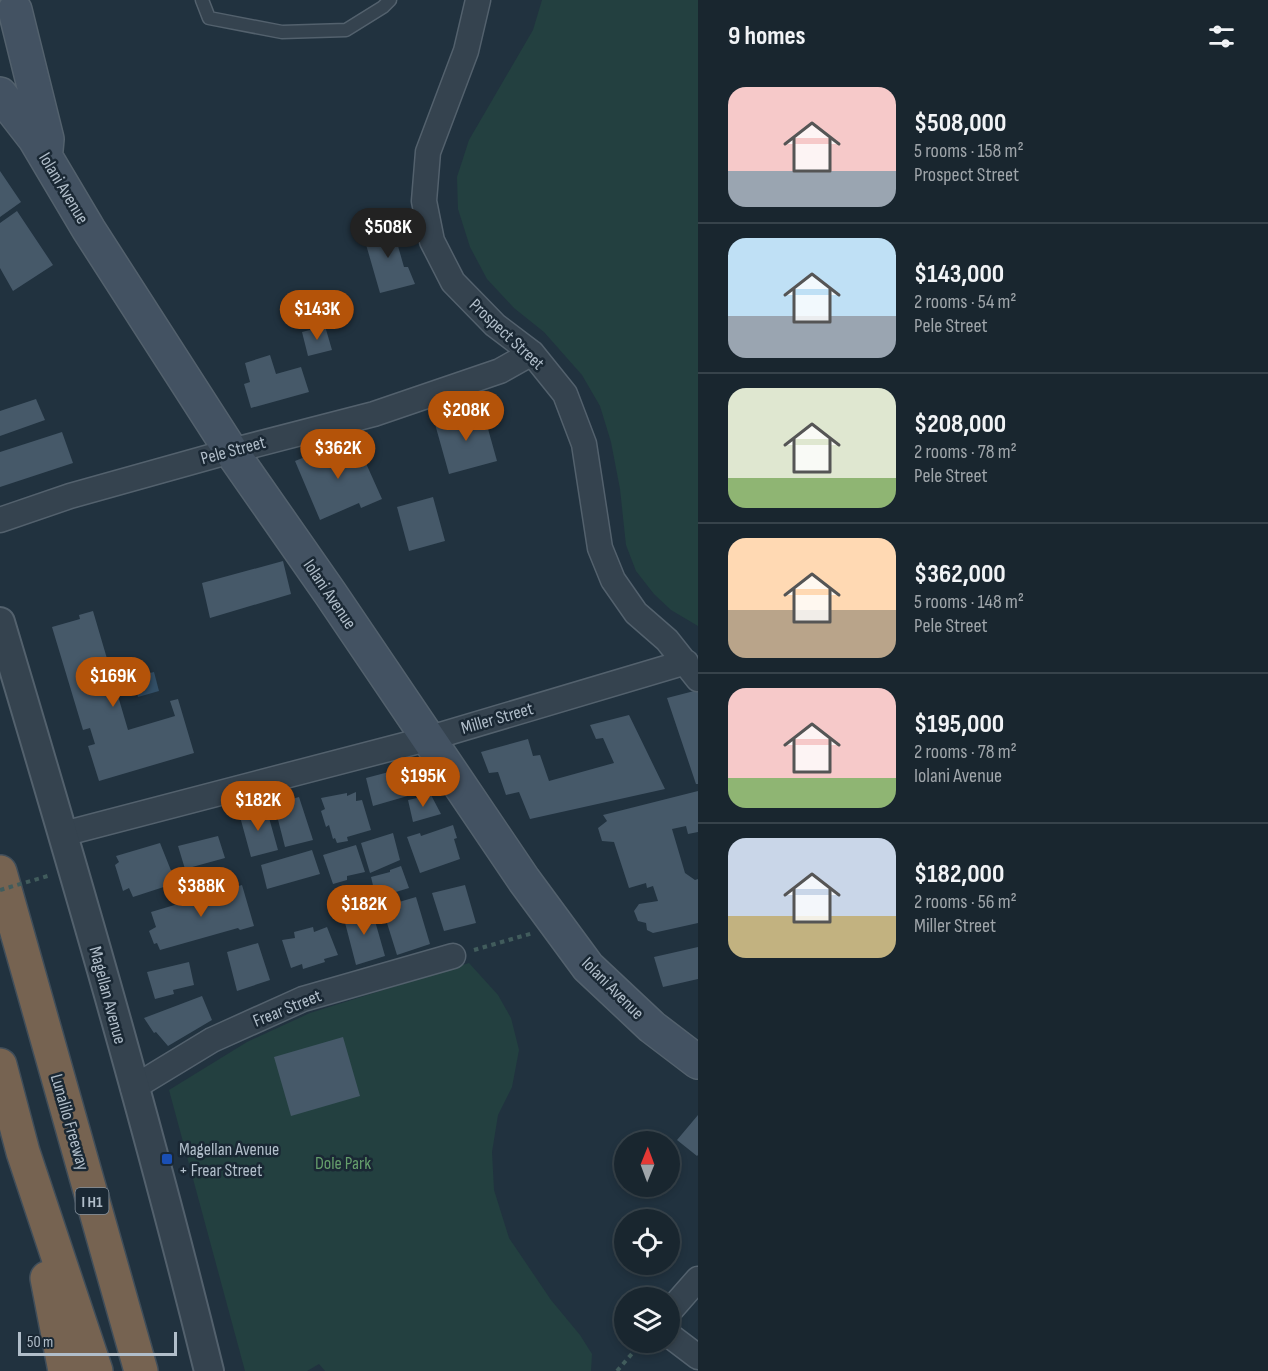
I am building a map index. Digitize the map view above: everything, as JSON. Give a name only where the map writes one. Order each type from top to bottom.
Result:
[{"type":"highway","name":"Lunalilo Freeway","points":[[0,872],[141,1371]]},
{"type":"highway","points":[[0,1065],[23,1152],[96,1371]]},
{"type":"highway","points":[[23,1152],[65,1371]]},
{"type":"main road","points":[[9,14],[47,139],[46,158]]},
{"type":"main road","name":"Iolani Avenue","points":[[0,94],[35,139],[89,230],[231,451],[518,871],[588,967],[652,1027],[698,1062]]},
{"type":"street","name":"Prospect Street","points":[[478,0],[466,51],[428,152],[424,201],[432,241],[453,282],[495,325],[532,353],[565,394],[584,444],[600,548],[613,580],[636,613],[667,640],[692,671]]},
{"type":"street","name":"Pele Street","points":[[0,520],[70,496],[374,414],[500,371],[532,353]]},
{"type":"street","name":"Magellan Avenue","points":[[0,622],[98,955],[209,1371]]},
{"type":"street","name":"Miller Street","points":[[63,834],[692,671]]},
{"type":"street","name":"Frear Street","points":[[134,1088],[212,1040],[292,1003],[453,956]]},
{"type":"street","points":[[680,1299],[698,1279]]},
{"type":"street","points":[[680,1343],[698,1357]]},
{"type":"lane","points":[[202,0],[209,18],[282,32],[346,30],[383,7],[390,0]]},
{"type":"path","points":[[0,890],[51,875]]},
{"type":"path","points":[[453,956],[558,926]]},
{"type":"path","points":[[617,1371],[633,1353]]},
{"type":"green space","points":[[542,0],[698,0],[698,626],[671,610],[654,594],[636,571],[626,545],[620,489],[611,442],[600,406],[582,375],[544,332],[514,308],[487,279],[470,247],[458,209],[457,177],[469,140],[533,30]]},
{"type":"green space","name":"Dole Park","points":[[469,963],[498,995],[511,1018],[519,1050],[512,1087],[498,1115],[492,1152],[494,1190],[509,1238],[551,1300],[580,1335],[592,1354],[591,1371],[325,1371],[319,1364],[307,1371],[245,1371],[169,1090],[247,1042],[310,1013]]},
{"type":"water","points":[[154,672],[159,691],[138,697],[133,677]]},
{"type":"building","points":[[0,171],[21,202],[0,217]]},
{"type":"building","points":[[17,211],[53,265],[13,291],[0,268],[0,223]]},
{"type":"building","points":[[397,225],[403,245],[398,246],[404,267],[408,267],[415,284],[380,293],[363,234]]},
{"type":"building","points":[[325,326],[332,350],[308,356],[302,332]]},
{"type":"building","points":[[270,355],[276,374],[301,367],[309,392],[251,408],[244,384],[250,382],[245,363]]},
{"type":"building","points":[[36,399],[45,420],[0,436],[0,411]]},
{"type":"building","points":[[483,411],[497,461],[449,474],[435,424]]},
{"type":"building","points":[[62,432],[73,463],[0,487],[0,452]]},
{"type":"building","points":[[356,441],[382,499],[361,508],[359,503],[320,520],[295,461],[315,453],[317,458]]},
{"type":"building","points":[[433,497],[445,541],[409,551],[397,507]]},
{"type":"building","points":[[283,561],[291,594],[210,618],[202,583]]},
{"type":"building","points":[[93,611],[128,730],[175,716],[170,701],[178,699],[194,753],[99,781],[88,746],[95,744],[90,728],[83,730],[52,627],[80,619],[79,615]]},
{"type":"building","points":[[698,690],[698,784],[696,784],[667,698]]},
{"type":"building","points":[[629,715],[665,789],[530,819],[519,792],[506,795],[498,772],[489,773],[481,752],[528,739],[533,756],[540,755],[549,781],[614,763],[603,738],[596,739],[590,725]]},
{"type":"building","points":[[404,768],[411,795],[373,806],[366,778]]},
{"type":"building","points":[[698,791],[698,832],[688,834],[686,826],[672,829],[685,873],[695,880],[698,879],[698,923],[653,933],[647,930],[646,923],[638,921],[634,911],[639,904],[658,901],[653,886],[647,888],[646,883],[629,888],[614,842],[602,841],[598,828],[607,821],[603,815]]},
{"type":"building","points":[[356,792],[356,801],[362,800],[371,830],[347,837],[348,841],[337,843],[335,838],[333,839],[329,825],[326,827],[321,811],[325,809],[321,798],[347,793],[347,796]]},
{"type":"building","points":[[431,795],[441,814],[413,822],[408,800]]},
{"type":"building","points":[[299,797],[313,840],[285,847],[274,804]]},
{"type":"building","points":[[266,807],[278,850],[251,857],[239,813]]},
{"type":"building","points":[[453,825],[457,838],[454,839],[460,859],[420,873],[407,837],[420,833],[421,836]]},
{"type":"building","points":[[393,833],[400,860],[370,873],[361,843]]},
{"type":"building","points":[[218,836],[225,858],[185,869],[178,846]]},
{"type":"building","points":[[160,843],[176,883],[133,897],[129,888],[123,891],[115,865],[119,862],[116,856]]},
{"type":"building","points":[[356,845],[365,872],[347,876],[347,880],[333,884],[323,855]]},
{"type":"building","points":[[312,850],[320,874],[267,889],[261,865]]},
{"type":"building","points":[[401,866],[409,888],[376,898],[371,877],[390,872]]},
{"type":"building","points":[[242,885],[254,926],[240,930],[238,928],[160,950],[157,943],[154,944],[149,931],[156,927],[151,912]]},
{"type":"building","points":[[465,885],[476,923],[444,931],[432,893]]},
{"type":"building","points":[[416,897],[430,944],[397,955],[382,907]]},
{"type":"building","points":[[371,907],[385,956],[356,965],[343,915]]},
{"type":"building","points":[[313,927],[314,932],[327,927],[338,955],[303,969],[302,964],[291,968],[282,940],[295,938],[294,932]]},
{"type":"building","points":[[258,943],[270,980],[237,991],[227,952]]},
{"type":"building","points":[[698,947],[698,979],[663,987],[654,957]]},
{"type":"building","points":[[189,962],[194,985],[173,990],[174,994],[155,999],[147,972]]},
{"type":"building","points":[[202,996],[212,1020],[168,1046],[156,1032],[154,1033],[144,1018]]},
{"type":"building","points":[[343,1037],[360,1096],[291,1116],[274,1057]]},
{"type":"building","points":[[698,1115],[697,1156],[680,1142],[680,1136]]},
{"type":"place","name":"Magellan Avenue + Frear Street","points":[[167,1159]]}]
